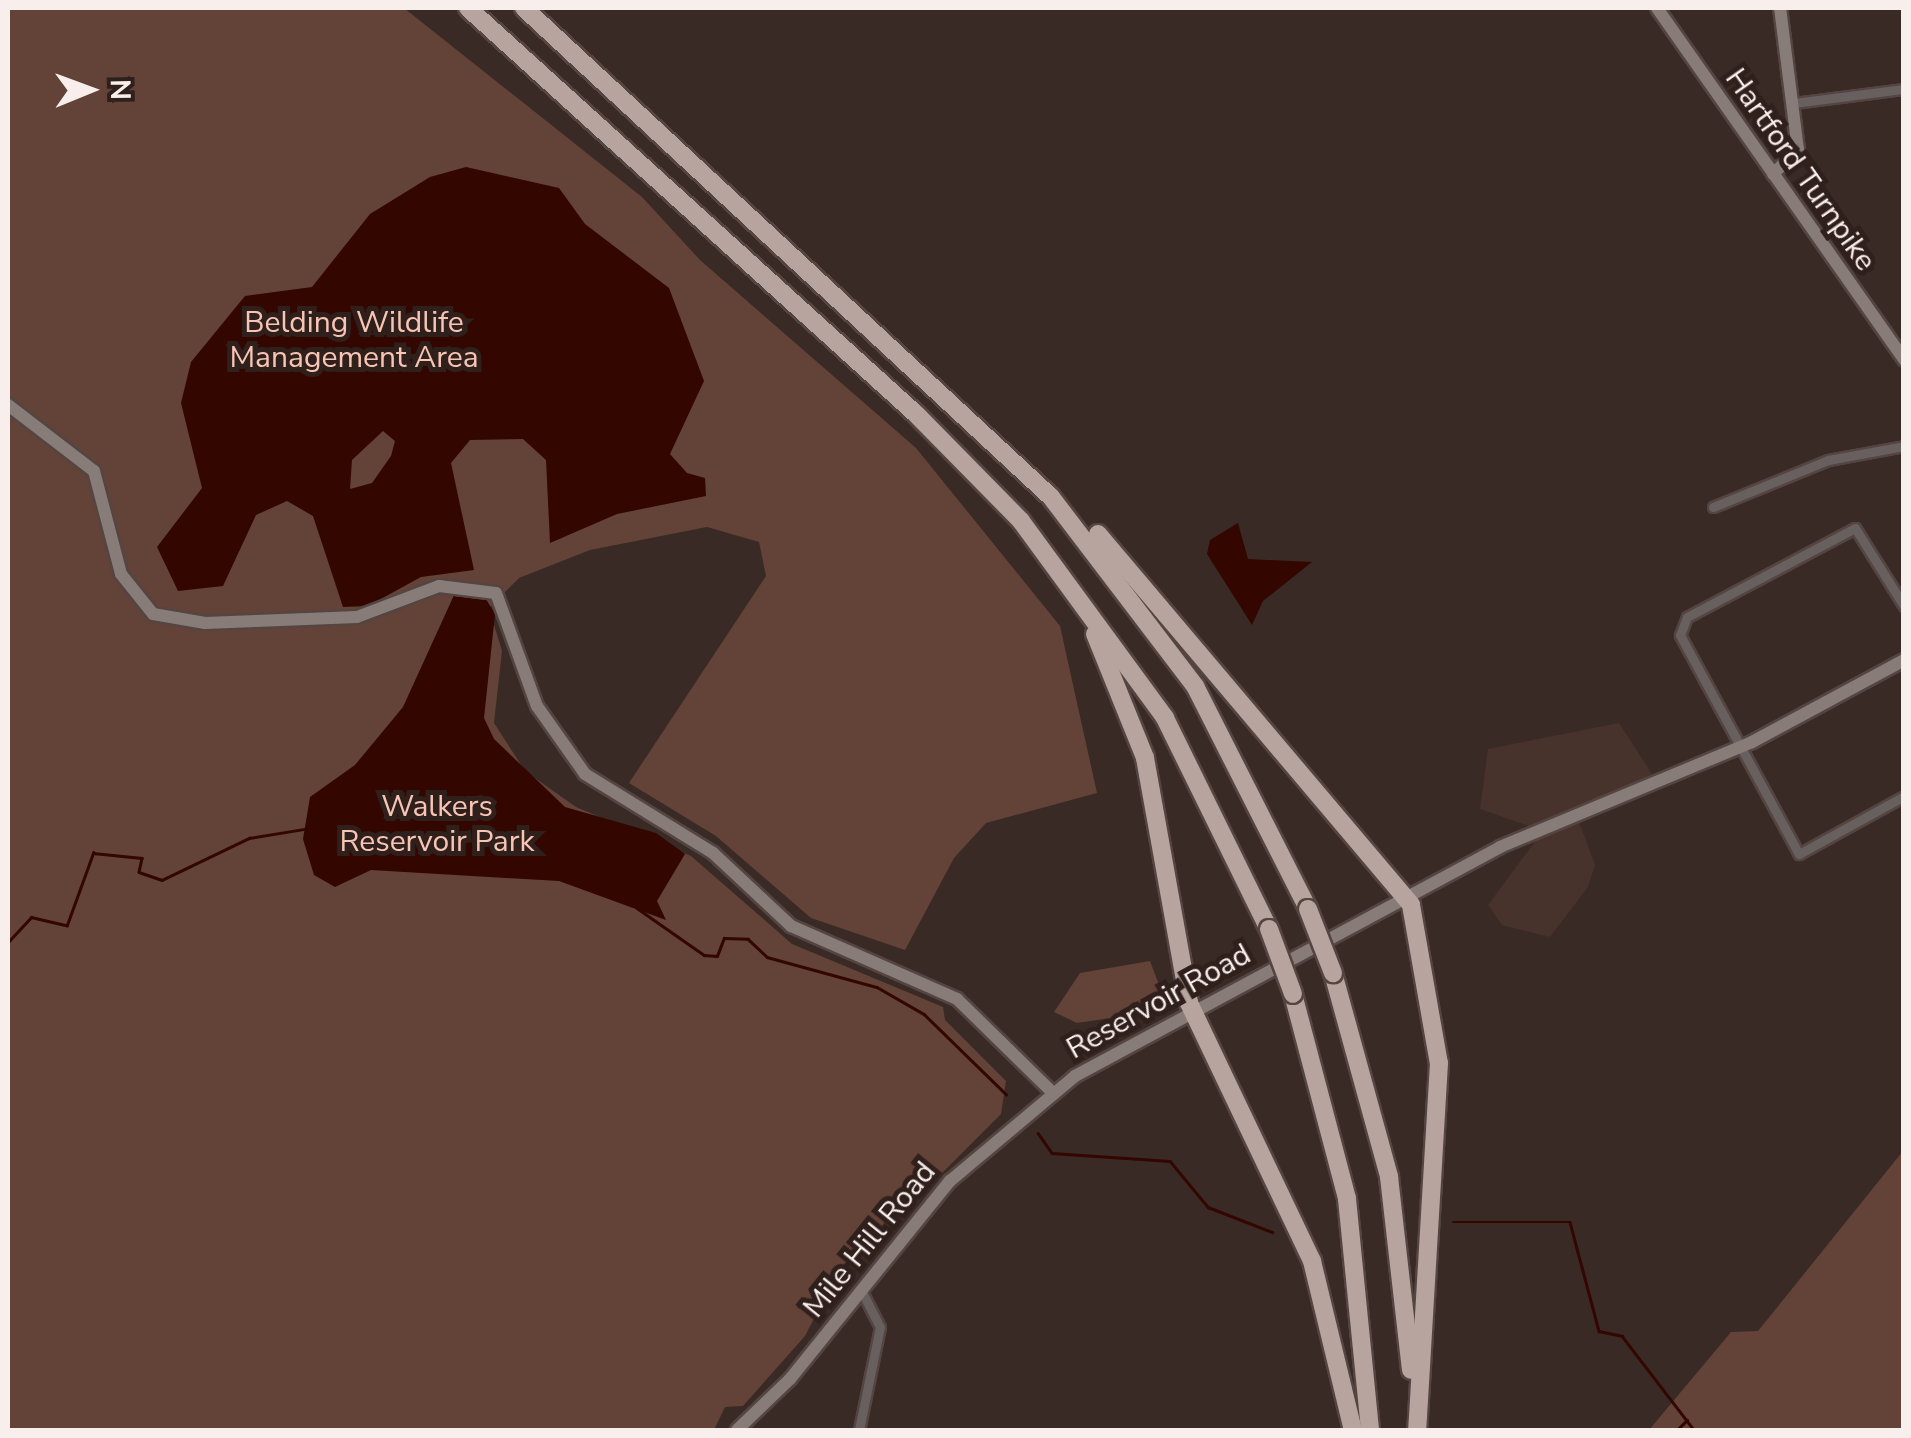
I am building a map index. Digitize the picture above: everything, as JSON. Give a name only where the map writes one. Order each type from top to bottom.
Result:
[{"type":"highway","points":[[468,8],[932,430],[1069,580],[1181,746],[1270,930],[1293,994],[1347,1200],[1370,1430]]},
{"type":"highway","points":[[524,8],[1052,497],[1091,525],[1407,896],[1440,1063],[1415,1430]]},
{"type":"highway","points":[[1052,497],[1195,686],[1308,909],[1333,973],[1388,1177],[1415,1430]]},
{"type":"highway","points":[[1069,580],[1137,730],[1192,1010],[1312,1261],[1353,1430]]},
{"type":"main road","name":"Hartford Turnpike","points":[[1657,8],[1904,360]]},
{"type":"main road","points":[[1773,174],[1798,150],[1780,8]]},
{"type":"main road","name":"Reservoir Road","points":[[8,405],[94,471],[122,574],[153,614],[206,623],[357,617],[439,586],[496,593],[537,706],[585,774],[714,853],[791,926],[956,998],[1052,1092],[1192,1010],[1534,831],[1739,748],[1904,660]]},
{"type":"main road","name":"Mile Hill Road","points":[[737,1430],[861,1290],[950,1180],[1052,1092]]},
{"type":"street","points":[[1794,103],[1904,90]]},
{"type":"street","points":[[1713,507],[1828,460],[1904,446]]},
{"type":"street","points":[[1904,606],[1855,528],[1688,618],[1680,635],[1798,854],[1904,796]]},
{"type":"street","points":[[859,1430],[880,1326],[861,1290]]},
{"type":"shaded area","points":[[466,167],[559,188],[585,224],[669,288],[704,381],[670,454],[687,473],[705,478],[706,496],[617,514],[550,543],[546,460],[523,439],[470,440],[451,463],[474,570],[421,577],[368,606],[343,607],[313,516],[287,501],[256,515],[223,586],[178,591],[157,547],[202,488],[181,403],[191,362],[245,296],[312,287],[370,214],[430,177]],"holes":[[[383,431],[395,441],[391,456],[372,483],[350,489],[352,460]]]},
{"type":"shaded area","points":[[1238,523],[1248,559],[1312,562],[1263,601],[1252,625],[1207,554],[1210,540]]},
{"type":"shaded area","points":[[455,593],[486,599],[495,614],[484,718],[494,739],[565,807],[656,833],[685,854],[657,901],[666,920],[559,881],[371,870],[335,887],[314,875],[303,839],[310,797],[355,765],[403,707]]},
{"type":"shaded area","points":[[1619,723],[1652,774],[1575,811],[1595,865],[1588,887],[1550,937],[1502,925],[1488,905],[1543,831],[1480,809],[1488,749]]},
{"type":"green space","points":[[8,8],[404,8],[642,197],[700,260],[916,448],[1060,626],[1097,793],[986,823],[954,858],[905,950],[811,918],[716,836],[629,783],[766,576],[759,542],[707,527],[590,550],[519,578],[489,608],[502,651],[494,723],[525,771],[576,807],[691,856],[792,944],[943,1007],[945,1020],[1006,1081],[1001,1114],[833,1282],[805,1336],[743,1406],[725,1407],[714,1430],[8,1430]]},
{"type":"green space","points":[[1150,961],[1161,990],[1124,1016],[1077,1023],[1054,1012],[1080,973]]},
{"type":"green space","points":[[1903,1151],[1903,1430],[1649,1430],[1731,1332],[1758,1331]]},
{"type":"waterway","points":[[8,942],[31,917],[67,925],[93,853],[142,858],[139,872],[162,880],[249,838],[304,829]]},
{"type":"waterway","points":[[637,908],[704,955],[717,956],[724,938],[748,939],[767,957],[877,987],[924,1014],[1006,1094]]},
{"type":"waterway","points":[[1038,1133],[1052,1153],[1170,1161],[1208,1207],[1272,1232]]},
{"type":"waterway","points":[[1453,1222],[1570,1222],[1599,1331],[1622,1336],[1694,1430]]},
{"type":"waterway","points":[[1677,1430],[1687,1420]]},
{"type":"park label","name":"Belding Wildlife Management Area","points":[[354,340]]},
{"type":"park label","name":"Walkers Reservoir Park","points":[[437,824]]}]
